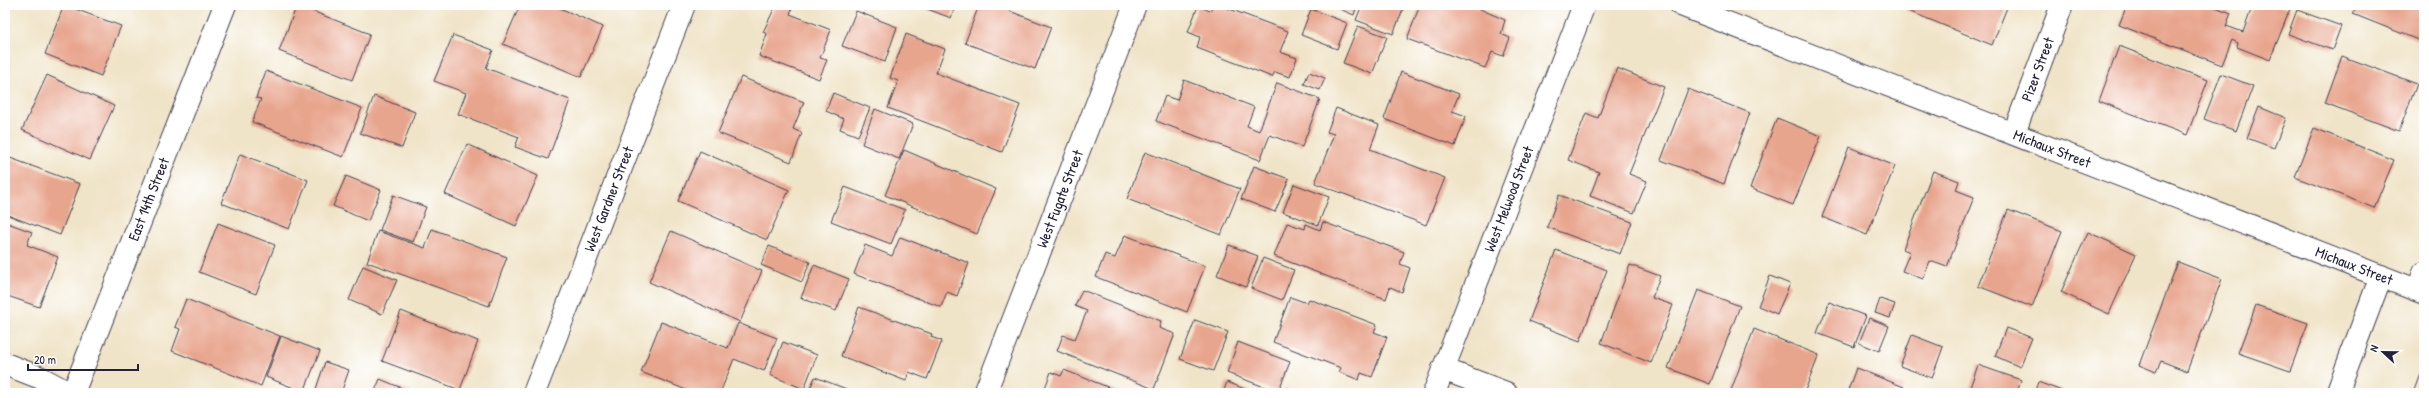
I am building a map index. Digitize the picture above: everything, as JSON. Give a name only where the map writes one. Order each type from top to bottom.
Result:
[{"type":"street","name":"East 14th Street","points":[[73,393],[225,5]]},
{"type":"street","name":"West Gardner Street","points":[[534,393],[684,5]]},
{"type":"street","name":"West Fugate Street","points":[[985,393],[1135,5]]},
{"type":"street","name":"West Melwood Street","points":[[1434,393],[1584,5]]},
{"type":"street","name":"Michaux Street","points":[[1681,5],[2381,276],[2422,285]]},
{"type":"street","name":"Pizer Street","points":[[2014,133],[2062,5]]},
{"type":"street","points":[[2337,393],[2381,276]]},
{"type":"street","points":[[5,364],[41,378],[69,393]]},
{"type":"street","points":[[1443,369],[1506,393]]},
{"type":"building","points":[[64,5],[121,26],[101,76],[45,54]]},
{"type":"building","points":[[297,5],[370,34],[352,80],[279,51]]},
{"type":"building","points":[[520,5],[553,5],[603,27],[581,77],[503,44]]},
{"type":"building","points":[[776,5],[793,7],[790,14],[831,30],[820,58],[827,60],[819,79],[759,56],[767,34],[763,32]]},
{"type":"building","points":[[917,5],[956,5],[951,18]]},
{"type":"building","points":[[979,5],[994,5],[1051,27],[1035,69],[965,43]]},
{"type":"building","points":[[1213,5],[1219,5],[1288,31],[1280,52],[1297,58],[1290,77],[1275,72],[1272,77],[1197,48],[1200,37],[1188,32],[1198,6],[1210,11]]},
{"type":"building","points":[[1330,5],[1357,5],[1354,15]]},
{"type":"building","points":[[1362,5],[1405,5],[1393,34],[1356,20]]},
{"type":"building","points":[[1420,5],[1471,5],[1505,20],[1501,34],[1510,38],[1503,56],[1492,52],[1485,68],[1407,39]]},
{"type":"building","points":[[1908,5],[2008,5],[1992,45],[1906,10]]},
{"type":"building","points":[[2127,5],[2210,5],[2231,13],[2226,26],[2243,32],[2253,5],[2278,5],[2290,9],[2270,60],[2237,47],[2238,43],[2232,40],[2222,65],[2119,25]]},
{"type":"building","points":[[2357,5],[2424,5],[2423,42],[2353,14]]},
{"type":"building","points":[[1311,9],[1347,23],[1337,49],[1301,35]]},
{"type":"building","points":[[2297,10],[2341,26],[2332,50],[2288,34]]},
{"type":"building","points":[[856,11],[897,27],[885,62],[842,46]]},
{"type":"building","points":[[1358,26],[1387,37],[1372,74],[1343,63]]},
{"type":"building","points":[[906,34],[945,49],[936,73],[1020,105],[1002,152],[888,108],[898,81],[890,78]]},
{"type":"building","points":[[453,35],[493,50],[486,68],[570,100],[548,159],[515,147],[519,137],[458,114],[466,93],[434,81]]},
{"type":"building","points":[[2119,46],[2208,80],[2187,135],[2099,101]]},
{"type":"building","points":[[2342,56],[2417,84],[2399,131],[2325,103]]},
{"type":"building","points":[[1617,68],[1664,87],[1629,174],[1647,181],[1634,213],[1590,196],[1599,172],[1568,160],[1586,113],[1598,118]]},
{"type":"building","points":[[266,71],[362,108],[343,157],[252,122],[261,99],[256,98]]},
{"type":"building","points":[[1309,72],[1325,78],[1320,90],[1304,84]]},
{"type":"building","points":[[1401,72],[1459,94],[1452,111],[1466,116],[1455,146],[1384,119]]},
{"type":"building","points":[[2221,74],[2253,86],[2236,131],[2204,119]]},
{"type":"building","points":[[47,75],[114,106],[90,160],[22,130]]},
{"type":"building","points":[[741,77],[804,102],[793,129],[802,133],[791,162],[718,133]]},
{"type":"building","points":[[1184,80],[1254,107],[1247,126],[1259,131],[1277,83],[1320,99],[1302,147],[1270,135],[1260,160],[1156,121],[1165,96],[1177,100]]},
{"type":"building","points":[[1688,89],[1750,113],[1724,184],[1661,160]]},
{"type":"building","points":[[833,93],[870,108],[858,136],[840,129],[844,119],[826,111]]},
{"type":"building","points":[[374,96],[415,112],[402,148],[360,133]]},
{"type":"building","points":[[2259,107],[2286,118],[2274,148],[2247,138]]},
{"type":"building","points":[[1336,108],[1379,125],[1370,149],[1445,178],[1426,225],[1315,183],[1334,134],[1327,132]]},
{"type":"building","points":[[875,109],[913,124],[899,159],[862,144]]},
{"type":"building","points":[[1777,118],[1821,136],[1793,205],[1750,188]]},
{"type":"building","points":[[2314,128],[2394,160],[2374,208],[2295,177]]},
{"type":"building","points":[[467,144],[538,176],[516,226],[445,194]]},
{"type":"building","points":[[1849,147],[1895,166],[1867,235],[1822,217]]},
{"type":"building","points":[[904,150],[996,189],[977,234],[885,195]]},
{"type":"building","points":[[700,151],[789,190],[767,240],[678,201]]},
{"type":"building","points":[[1145,152],[1240,189],[1221,235],[1127,199]]},
{"type":"building","points":[[240,154],[308,180],[289,229],[221,203]]},
{"type":"building","points":[[5,156],[80,184],[60,235],[5,214]]},
{"type":"building","points":[[1254,166],[1289,179],[1275,212],[1241,199]]},
{"type":"building","points":[[1933,171],[1959,181],[1956,190],[1974,197],[1947,267],[1930,261],[1923,279],[1902,271],[1910,252],[1903,249]]},
{"type":"building","points":[[346,176],[381,190],[368,221],[333,206]]},
{"type":"building","points":[[1294,184],[1329,197],[1318,225],[1283,212]]},
{"type":"building","points":[[845,187],[905,210],[891,244],[831,221]]},
{"type":"building","points":[[393,195],[426,207],[413,242],[380,230]]},
{"type":"building","points":[[1559,195],[1632,222],[1620,254],[1547,227]]},
{"type":"building","points":[[2008,210],[2062,231],[2032,307],[1978,286]]},
{"type":"building","points":[[5,222],[32,232],[27,245],[58,257],[39,307],[5,295]]},
{"type":"building","points":[[1323,222],[1404,252],[1400,264],[1410,268],[1402,292],[1390,287],[1386,299],[1274,256],[1287,223],[1305,229],[1306,224],[1320,230]]},
{"type":"building","points":[[218,223],[275,245],[256,294],[199,272]]},
{"type":"building","points":[[432,229],[507,257],[489,306],[367,262],[378,231],[425,248]]},
{"type":"building","points":[[671,231],[762,271],[740,322],[649,282]]},
{"type":"building","points":[[2088,232],[2136,254],[2109,314],[2061,292]]},
{"type":"building","points":[[1125,235],[1205,266],[1187,312],[1096,277],[1105,254],[1115,258]]},
{"type":"building","points":[[900,237],[969,263],[957,296],[947,292],[941,307],[854,274],[865,245],[892,256]]},
{"type":"building","points":[[1229,245],[1258,256],[1246,287],[1217,275]]},
{"type":"building","points":[[769,246],[810,262],[802,282],[761,265]]},
{"type":"building","points":[[1556,250],[1607,270],[1580,341],[1529,321]]},
{"type":"building","points":[[1263,258],[1294,270],[1282,300],[1251,288]]},
{"type":"building","points":[[2178,262],[2222,279],[2187,371],[2161,361],[2156,372],[2139,365]]},
{"type":"building","points":[[814,265],[849,279],[836,311],[801,298]]},
{"type":"building","points":[[1630,265],[1660,276],[1652,298],[1673,305],[1651,363],[1601,343]]},
{"type":"building","points":[[363,266],[397,280],[382,314],[349,300]]},
{"type":"building","points":[[1770,276],[1790,284],[1777,314],[1758,306]]},
{"type":"building","points":[[1082,290],[1161,321],[1159,328],[1175,334],[1154,389],[1057,351],[1063,335],[1075,339],[1087,311],[1075,306]]},
{"type":"building","points":[[1698,290],[1740,306],[1710,384],[1668,368]]},
{"type":"building","points":[[1290,297],[1307,303],[1309,299],[1377,325],[1374,332],[1387,337],[1372,377],[1361,373],[1359,380],[1339,372],[1341,368],[1273,342]]},
{"type":"building","points":[[186,299],[280,336],[261,386],[172,351],[180,329],[175,327]]},
{"type":"building","points":[[1880,299],[1895,304],[1890,318],[1875,313]]},
{"type":"building","points":[[1829,302],[1866,316],[1854,347],[1817,333]]},
{"type":"building","points":[[2256,305],[2308,323],[2290,371],[2238,353]]},
{"type":"building","points":[[859,307],[932,334],[931,337],[942,341],[927,379],[909,372],[906,381],[841,356]]},
{"type":"building","points":[[401,311],[478,341],[460,390],[382,361]]},
{"type":"building","points":[[1869,318],[1889,326],[1879,351],[1859,343]]},
{"type":"building","points":[[1195,320],[1228,332],[1213,371],[1180,359]]},
{"type":"building","points":[[661,322],[728,348],[738,323],[777,338],[764,371],[734,359],[720,393],[694,393],[641,372]]},
{"type":"building","points":[[2006,328],[2032,338],[2020,367],[1995,356]]},
{"type":"building","points":[[1754,329],[1819,355],[1804,393],[1730,393]]},
{"type":"building","points":[[1912,335],[1943,347],[1932,378],[1900,366]]},
{"type":"building","points":[[281,336],[320,351],[304,392],[266,377]]},
{"type":"building","points":[[783,342],[817,355],[804,389],[770,375]]},
{"type":"building","points":[[1238,342],[1290,362],[1278,392],[1227,373]]},
{"type":"building","points":[[325,362],[349,370],[341,393],[315,392]]},
{"type":"building","points":[[1978,365],[2021,380],[2017,393],[1968,393]]},
{"type":"building","points":[[2424,366],[2424,393],[2414,393]]},
{"type":"building","points":[[1856,368],[1904,387],[1901,393],[1847,393]]},
{"type":"building","points":[[1064,370],[1123,393],[1043,393],[1051,372],[1061,376]]},
{"type":"building","points":[[815,377],[857,393],[808,393]]},
{"type":"building","points":[[380,379],[414,393],[374,393]]},
{"type":"building","points":[[1227,382],[1255,393],[1223,393]]},
{"type":"building","points":[[2038,382],[2067,393],[2034,393]]},
{"type":"building","points":[[1285,388],[1299,393],[1283,393]]}]
